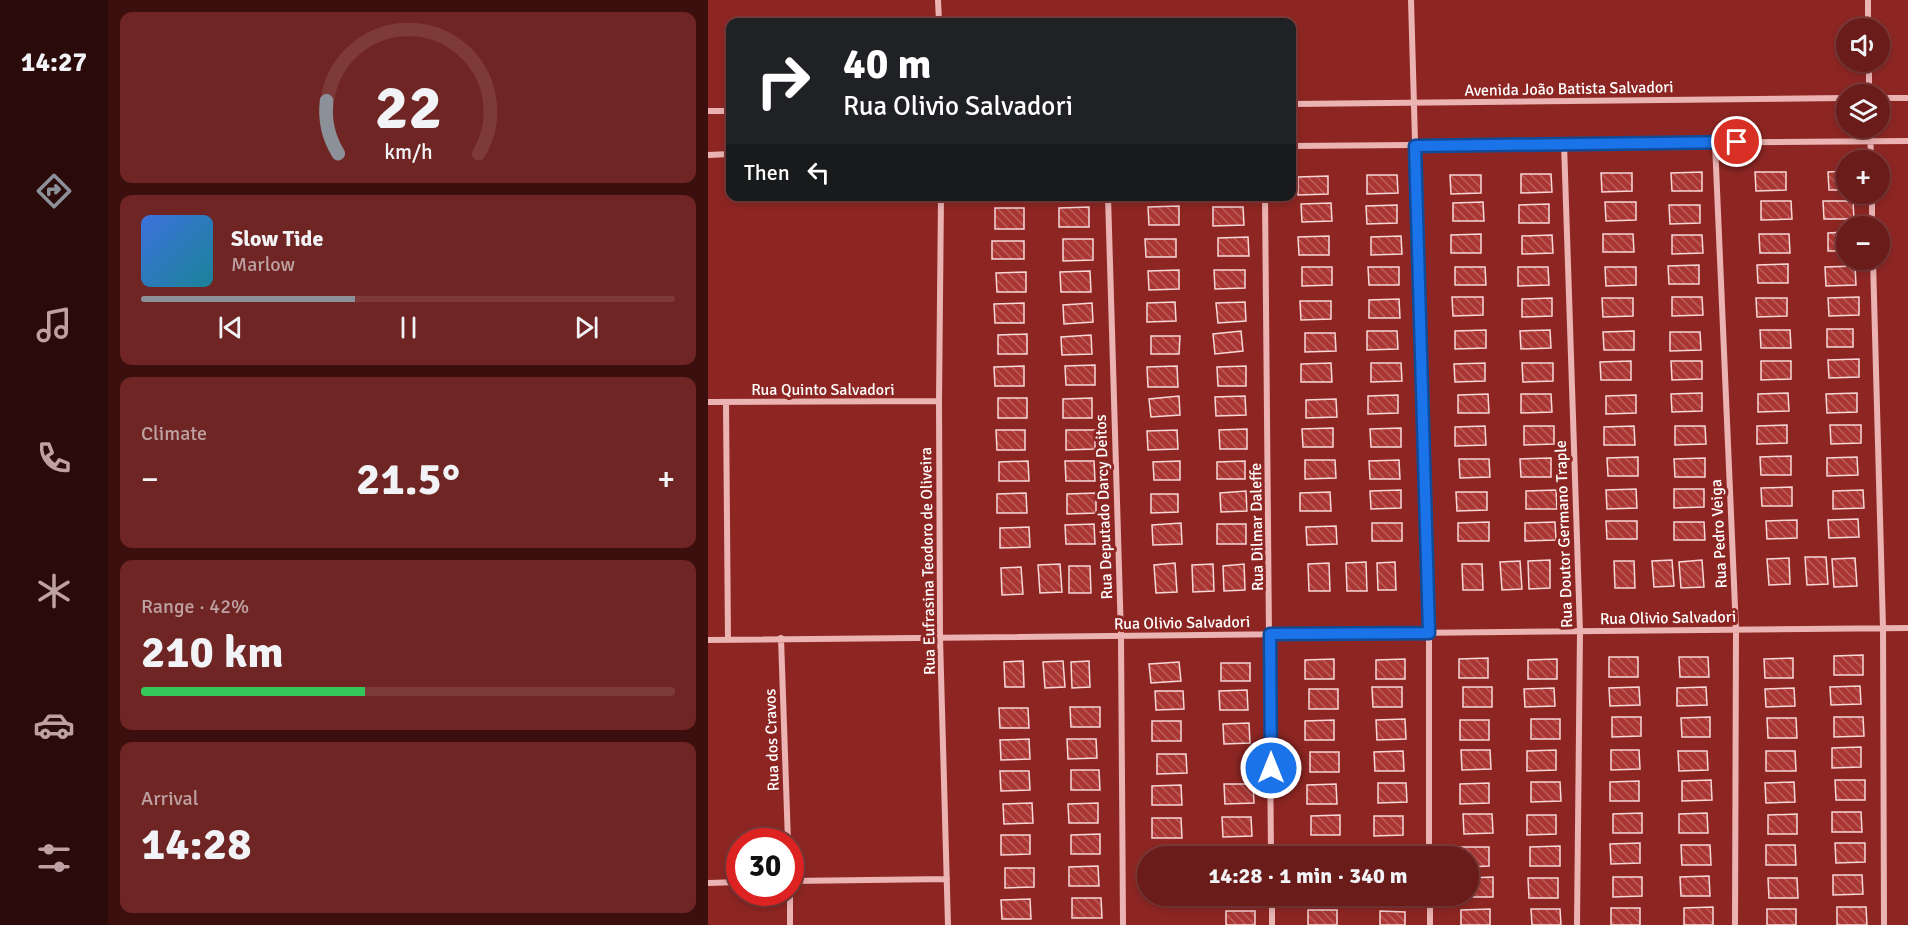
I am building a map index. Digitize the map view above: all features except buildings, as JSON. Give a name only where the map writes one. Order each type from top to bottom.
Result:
[{"type":"street","points":[[938,0],[939,18]]},
{"type":"street","points":[[1411,0],[1429,633],[1430,846]]},
{"type":"street","points":[[1868,0],[1868,18]]},
{"type":"street","name":"Avenida João Batista Salvadori","points":[[1296,104],[1836,98]]},
{"type":"street","points":[[1890,98],[1908,98]]},
{"type":"street","points":[[708,111],[726,111]]},
{"type":"street","points":[[1870,140],[1870,150]]},
{"type":"street","points":[[1296,146],[1908,141]]},
{"type":"street","name":"Rua Doutor Germano Traple","points":[[1564,143],[1580,631],[1578,925]]},
{"type":"street","name":"Rua Pedro Veiga","points":[[1715,143],[1736,630],[1735,925]]},
{"type":"street","points":[[708,155],[726,154]]},
{"type":"street","name":"Rua Eufrasina Teodoro de Oliveira","points":[[942,201],[939,401],[940,638],[948,925]]},
{"type":"street","name":"Rua Deputado Darcy Deitos","points":[[1108,201],[1121,636],[1123,925]]},
{"type":"street","name":"Rua Dilmar Daleffe","points":[[1265,201],[1271,846]]},
{"type":"street","points":[[1873,270],[1882,628],[1884,925]]},
{"type":"street","name":"Rua Quinto Salvadori","points":[[708,402],[939,401]]},
{"type":"street","points":[[726,403],[728,640]]},
{"type":"street","name":"Rua Olivio Salvadori","points":[[708,640],[1908,628]]},
{"type":"street","name":"Rua dos Cravos","points":[[781,638],[788,828]]},
{"type":"street","points":[[804,881],[947,879]]},
{"type":"street","points":[[708,883],[726,882]]},
{"type":"street","points":[[790,906],[790,925]]},
{"type":"street","points":[[1272,906],[1272,925]]},
{"type":"street","points":[[1430,906],[1430,925]]},
{"type":"route","points":[[1271,768],[1270,634],[1429,633],[1415,146],[1737,142]]}]
